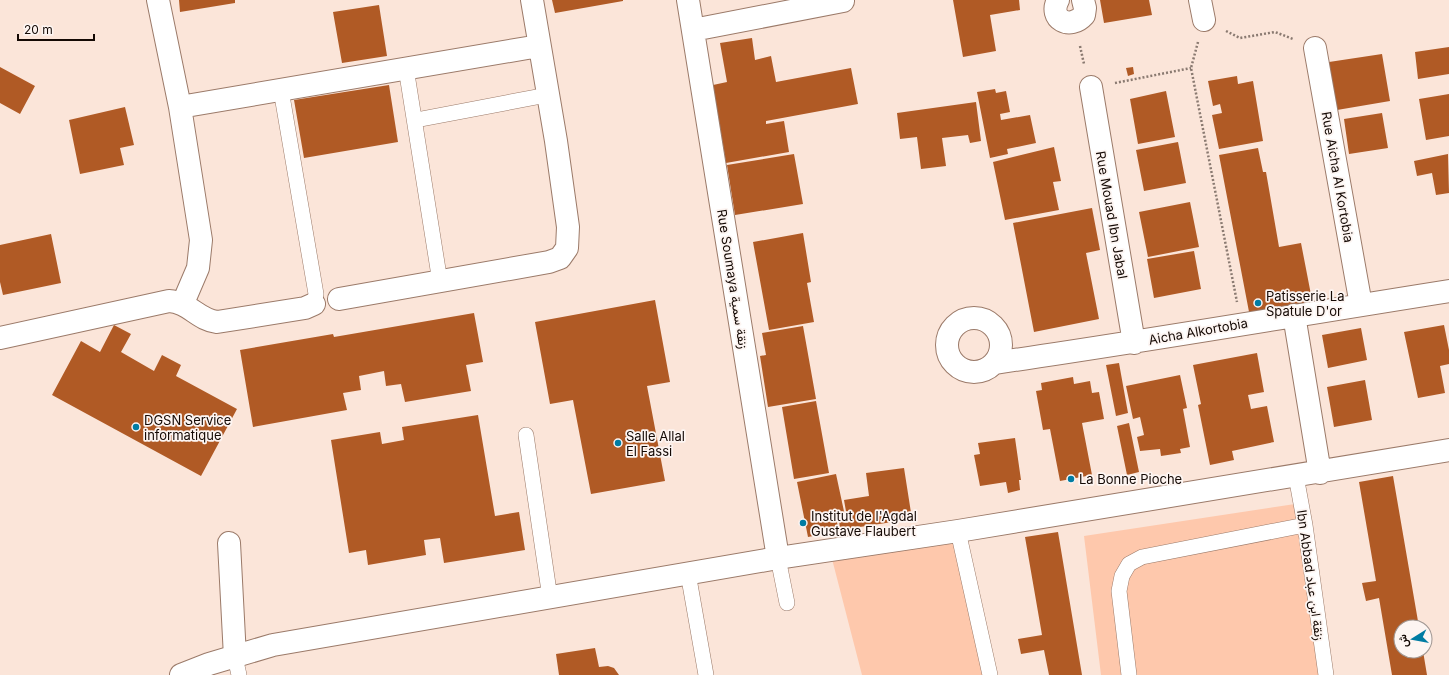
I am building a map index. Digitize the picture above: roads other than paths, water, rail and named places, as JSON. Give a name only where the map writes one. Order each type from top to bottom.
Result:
[{"type":"street","points":[[158,0],[180,107],[201,249],[198,268],[183,303]]},
{"type":"street","points":[[339,299],[549,262],[560,258],[567,248],[568,227],[556,141],[532,0]]},
{"type":"street","name":"Rue Soumaya زنقة سمية","points":[[688,0],[778,558]]},
{"type":"street","points":[[1058,0],[1055,8],[1057,15],[1061,20],[1067,23],[1074,23],[1084,15],[1085,8],[1083,0]]},
{"type":"street","points":[[693,30],[843,1]]},
{"type":"street","points":[[180,107],[539,46]]},
{"type":"street","name":"Rue Aicha Al Kortobia","points":[[1315,48],[1361,305]]},
{"type":"street","name":"Rue Mouad Ibn Jabal","points":[[1090,88],[1134,343]]},
{"type":"street","name":"Aicha Alkortobia","points":[[994,363],[1134,343],[1294,315],[1449,291]]},
{"type":"street","points":[[0,338],[169,301],[183,303],[204,319],[217,322],[306,308],[314,304]]},
{"type":"street","points":[[1294,315],[1320,472]]},
{"type":"street","points":[[181,675],[237,666],[273,645],[778,558],[958,531],[1087,508],[1296,476],[1449,450]]},
{"type":"street","points":[[229,543],[237,666]]},
{"type":"lane","points":[[406,68],[416,120],[440,282]]},
{"type":"lane","points":[[281,90],[316,294],[314,304]]},
{"type":"lane","points":[[416,120],[547,95]]},
{"type":"lane","points":[[526,435],[550,598]]},
{"type":"lane","name":"Ibn Abbad زنقة ابن عباد","points":[[1296,476],[1305,525],[1326,675]]},
{"type":"lane","points":[[1129,675],[1119,591],[1122,576],[1129,564],[1142,557],[1305,525]]},
{"type":"lane","points":[[958,531],[990,675]]},
{"type":"lane","points":[[778,558],[787,603]]},
{"type":"lane","points":[[688,573],[706,675]]},
{"type":"place","name":"Patisserie La Spatule D'or","points":[[1258,303]]},
{"type":"place","name":"DGSN Service informatique","points":[[136,427]]},
{"type":"place","name":"Salle Allal El Fassi","points":[[618,443]]},
{"type":"place","name":"La Bonne Pioche","points":[[1071,479]]},
{"type":"place","name":"Institut de l'Agdal Gustave Flaubert","points":[[803,523]]}]
